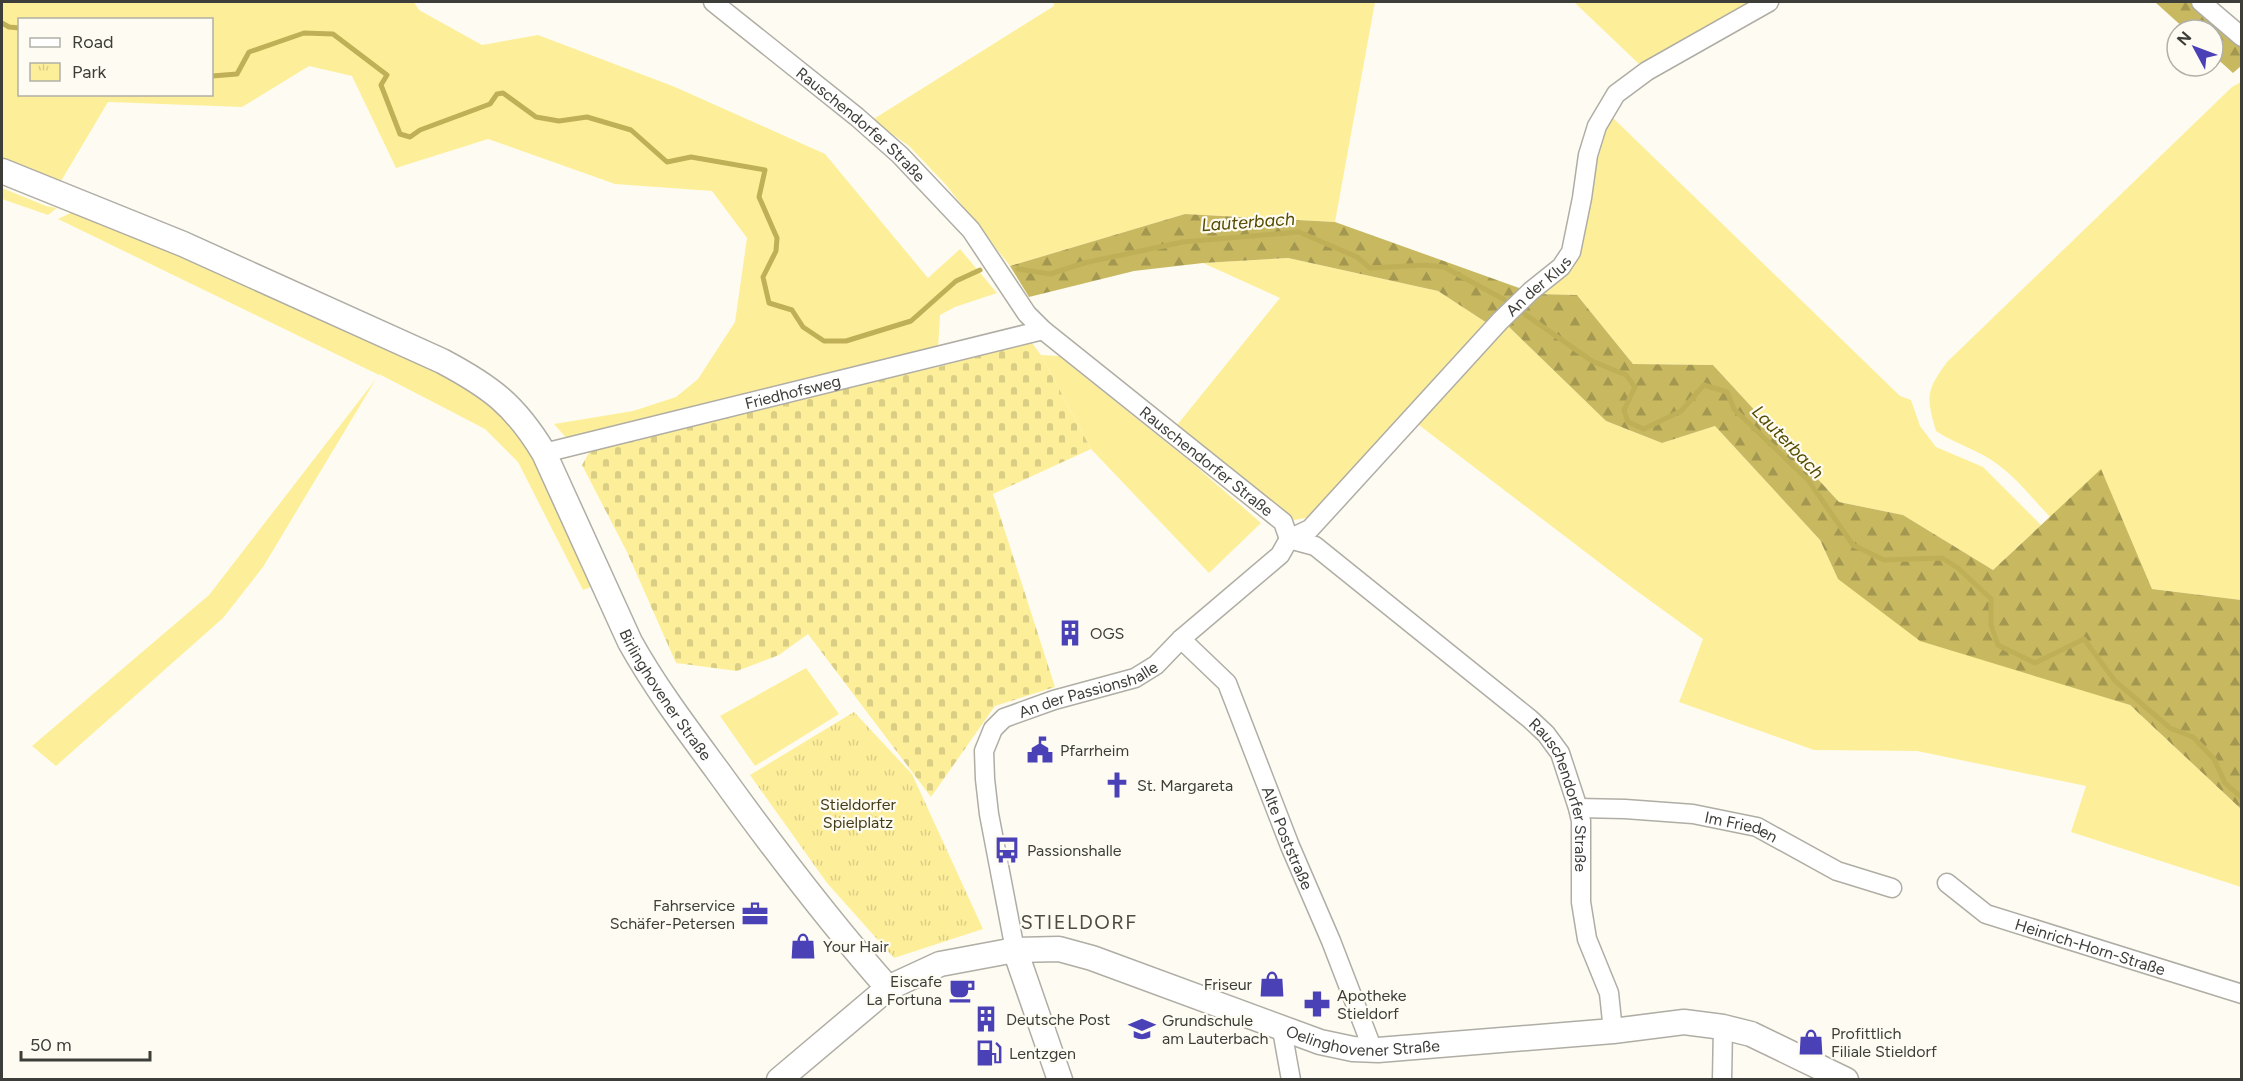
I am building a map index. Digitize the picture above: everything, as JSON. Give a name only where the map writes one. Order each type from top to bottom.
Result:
[{"type":"main road","name":"Birlinghovener Straße","points":[[2,171],[183,244],[432,356],[477,379],[504,400],[520,417],[544,453],[630,642],[645,669],[750,816],[826,914],[888,988]]},
{"type":"main road","name":"Oelinghovener Straße","points":[[779,1080],[888,988],[940,964],[1015,950],[1059,949],[1092,958],[1282,1030],[1339,1047],[1373,1050],[1613,1031],[1684,1022],[1723,1027],[1751,1034],[1846,1080]]},
{"type":"main road","points":[[1015,950],[1060,1080]]},
{"type":"street","name":"Rauschendorfer Straße","points":[[713,2],[900,154],[971,230],[1027,314],[1043,330],[1283,522],[1289,539],[1315,546],[1546,734],[1560,753],[1581,821],[1581,902],[1587,939],[1609,993],[1613,1031]]},
{"type":"street","name":"An der Klus","points":[[1289,539],[1310,529],[1500,321],[1531,291],[1561,267],[1571,252],[1588,155],[1597,126],[1616,94],[1647,72],[1769,2]]},
{"type":"street","points":[[2201,2],[2241,37]]},
{"type":"street","name":"Friedhofsweg","points":[[544,453],[1043,330]]},
{"type":"street","name":"An der Passionshalle","points":[[1015,950],[988,802],[984,751],[993,729],[1004,718],[1054,700],[1135,678],[1156,665],[1181,639],[1280,555],[1289,539]]},
{"type":"street","name":"Alte Poststraße","points":[[1181,639],[1227,683],[1373,1050]]},
{"type":"street","name":"Im Frieden","points":[[1578,808],[1693,814],[1757,827],[1837,871],[1893,888]]},
{"type":"street","name":"Heinrich-Horn-Straße","points":[[1947,883],[1986,914],[2241,994]]},
{"type":"street","points":[[1722,1080],[1723,1027]]},
{"type":"street","points":[[1282,1030],[1291,1080]]},
{"type":"green space","points":[[2,2],[414,2],[419,10],[482,45],[538,35],[675,87],[825,154],[928,278],[960,249],[997,293],[955,307],[940,315],[938,349],[569,441],[554,424],[633,411],[676,397],[698,379],[735,322],[747,238],[712,191],[615,184],[488,139],[396,168],[352,76],[309,66],[242,107],[108,102],[61,181],[2,159]]},
{"type":"green space","points":[[1053,2],[1375,2],[1335,222],[1185,214],[1010,266],[946,185],[909,146],[872,120],[1054,6]]},
{"type":"green space","points":[[1574,2],[1751,2],[1639,64]]},
{"type":"green space","points":[[2155,2],[2192,2],[2210,18],[2173,18]]},
{"type":"green space","points":[[2225,31],[2241,45],[2241,66],[2233,73],[2225,66]]},
{"type":"green space","points":[[2241,82],[2241,600],[2152,589],[2101,470],[2050,517],[2001,467],[1936,431],[1930,394],[1935,380],[1947,362],[2232,87]]},
{"type":"green space","points":[[1612,117],[1900,396],[1911,400],[1920,426],[1936,447],[1983,467],[2041,525],[1993,570],[1903,515],[1839,502],[1713,365],[1633,364],[1577,295],[1538,294],[1566,274],[1597,149]]},
{"type":"green space","points":[[2,188],[46,206],[57,208],[48,215],[2,199]]},
{"type":"green space","points":[[81,208],[347,327],[479,393],[524,435],[591,587],[583,590],[518,462],[485,429],[379,374],[58,219]]},
{"type":"green space","points":[[1185,214],[1335,222],[1522,289],[1487,323],[1438,291],[1288,258],[1203,263],[1134,271],[1029,297],[1010,266]]},
{"type":"green space","points":[[1288,258],[1438,291],[1487,323],[1454,356],[1311,517],[1294,520],[1177,425],[1280,298],[1203,263]]},
{"type":"green space","points":[[1538,294],[1577,295],[1633,364],[1713,365],[1839,502],[1903,515],[1993,570],[2101,469],[2152,589],[2241,600],[2241,809],[2130,705],[1920,641],[1838,579],[1820,540],[1715,426],[1662,443],[1606,421],[1506,324]]},
{"type":"green space","points":[[1506,324],[1606,421],[1662,443],[1715,426],[1820,540],[1838,579],[2053,680],[2130,705],[2241,809],[2241,887],[2071,832],[2086,786],[1917,751],[1814,750],[1679,702],[1703,639],[1415,422]]},
{"type":"green space","points":[[1029,339],[1041,355],[1091,449],[993,494],[1055,687],[995,706],[931,797],[808,634],[779,655],[737,671],[676,663],[627,552],[582,465],[590,451],[822,389],[942,366]]},
{"type":"green space","points":[[1041,355],[1059,356],[1192,463],[1261,523],[1209,573],[1091,449]]},
{"type":"green space","points":[[376,379],[263,567],[223,618],[56,766],[32,746],[209,595]]},
{"type":"green space","points":[[806,668],[839,714],[755,766],[720,716]]},
{"type":"green space","name":"Stieldorfer Spielplatz","points":[[854,712],[912,774],[983,929],[894,958],[827,883],[750,775]]},
{"type":"waterway","name":"Lauterbach","points":[[2,23],[9,27],[18,28]]},
{"type":"waterway","name":"Lauterbach","points":[[213,76],[237,74],[249,52],[304,33],[333,34],[387,75],[381,85],[400,134],[410,137],[420,130],[490,104],[497,94],[503,93],[536,117],[559,121],[587,117],[631,130],[667,162],[691,157],[765,170],[759,197],[777,238],[776,251],[763,277],[769,303],[792,310],[803,327],[824,341],[846,341],[911,321],[956,281],[980,270]]},
{"type":"waterway","name":"Lauterbach","points":[[1018,269],[1050,274],[1084,263],[1183,242],[1299,232],[1357,257],[1370,268],[1425,265],[1444,267],[1503,299],[1592,361],[1626,375],[1635,387],[1624,410],[1628,422],[1644,429],[1681,411],[1704,385],[1727,392],[1734,409],[1808,480],[1853,545],[1884,560],[1942,558],[1958,568],[1991,599],[1991,625],[1998,645],[2035,663],[2084,639],[2115,681],[2170,728],[2193,737],[2214,759],[2225,783],[2242,798]]},
{"type":"place","name":"OGS","points":[[1070,633]]},
{"type":"place","name":"Pfarrheim","points":[[1040,750]]},
{"type":"place","name":"St. Margareta","points":[[1117,785]]},
{"type":"place","name":"Passionshalle","points":[[1007,850]]},
{"type":"place","name":"Fahrservice Schäfer-Petersen","points":[[755,914]]},
{"type":"place","name":"Your Hair","points":[[803,946]]},
{"type":"place","name":"Friseur","points":[[1272,984]]},
{"type":"place","name":"Eiscafe La Fortuna","points":[[962,990]]},
{"type":"place","name":"Apotheke Stieldorf","points":[[1317,1004]]},
{"type":"place","name":"Deutsche Post","points":[[986,1019]]},
{"type":"place","name":"Grundschule am Lauterbach","points":[[1142,1029]]},
{"type":"place","name":"Profittlich Filiale Stieldorf","points":[[1811,1042]]},
{"type":"place","name":"Lentzgen","points":[[989,1053]]},
{"type":"district","name":"STIELDORF","points":[[1079,922]]}]
